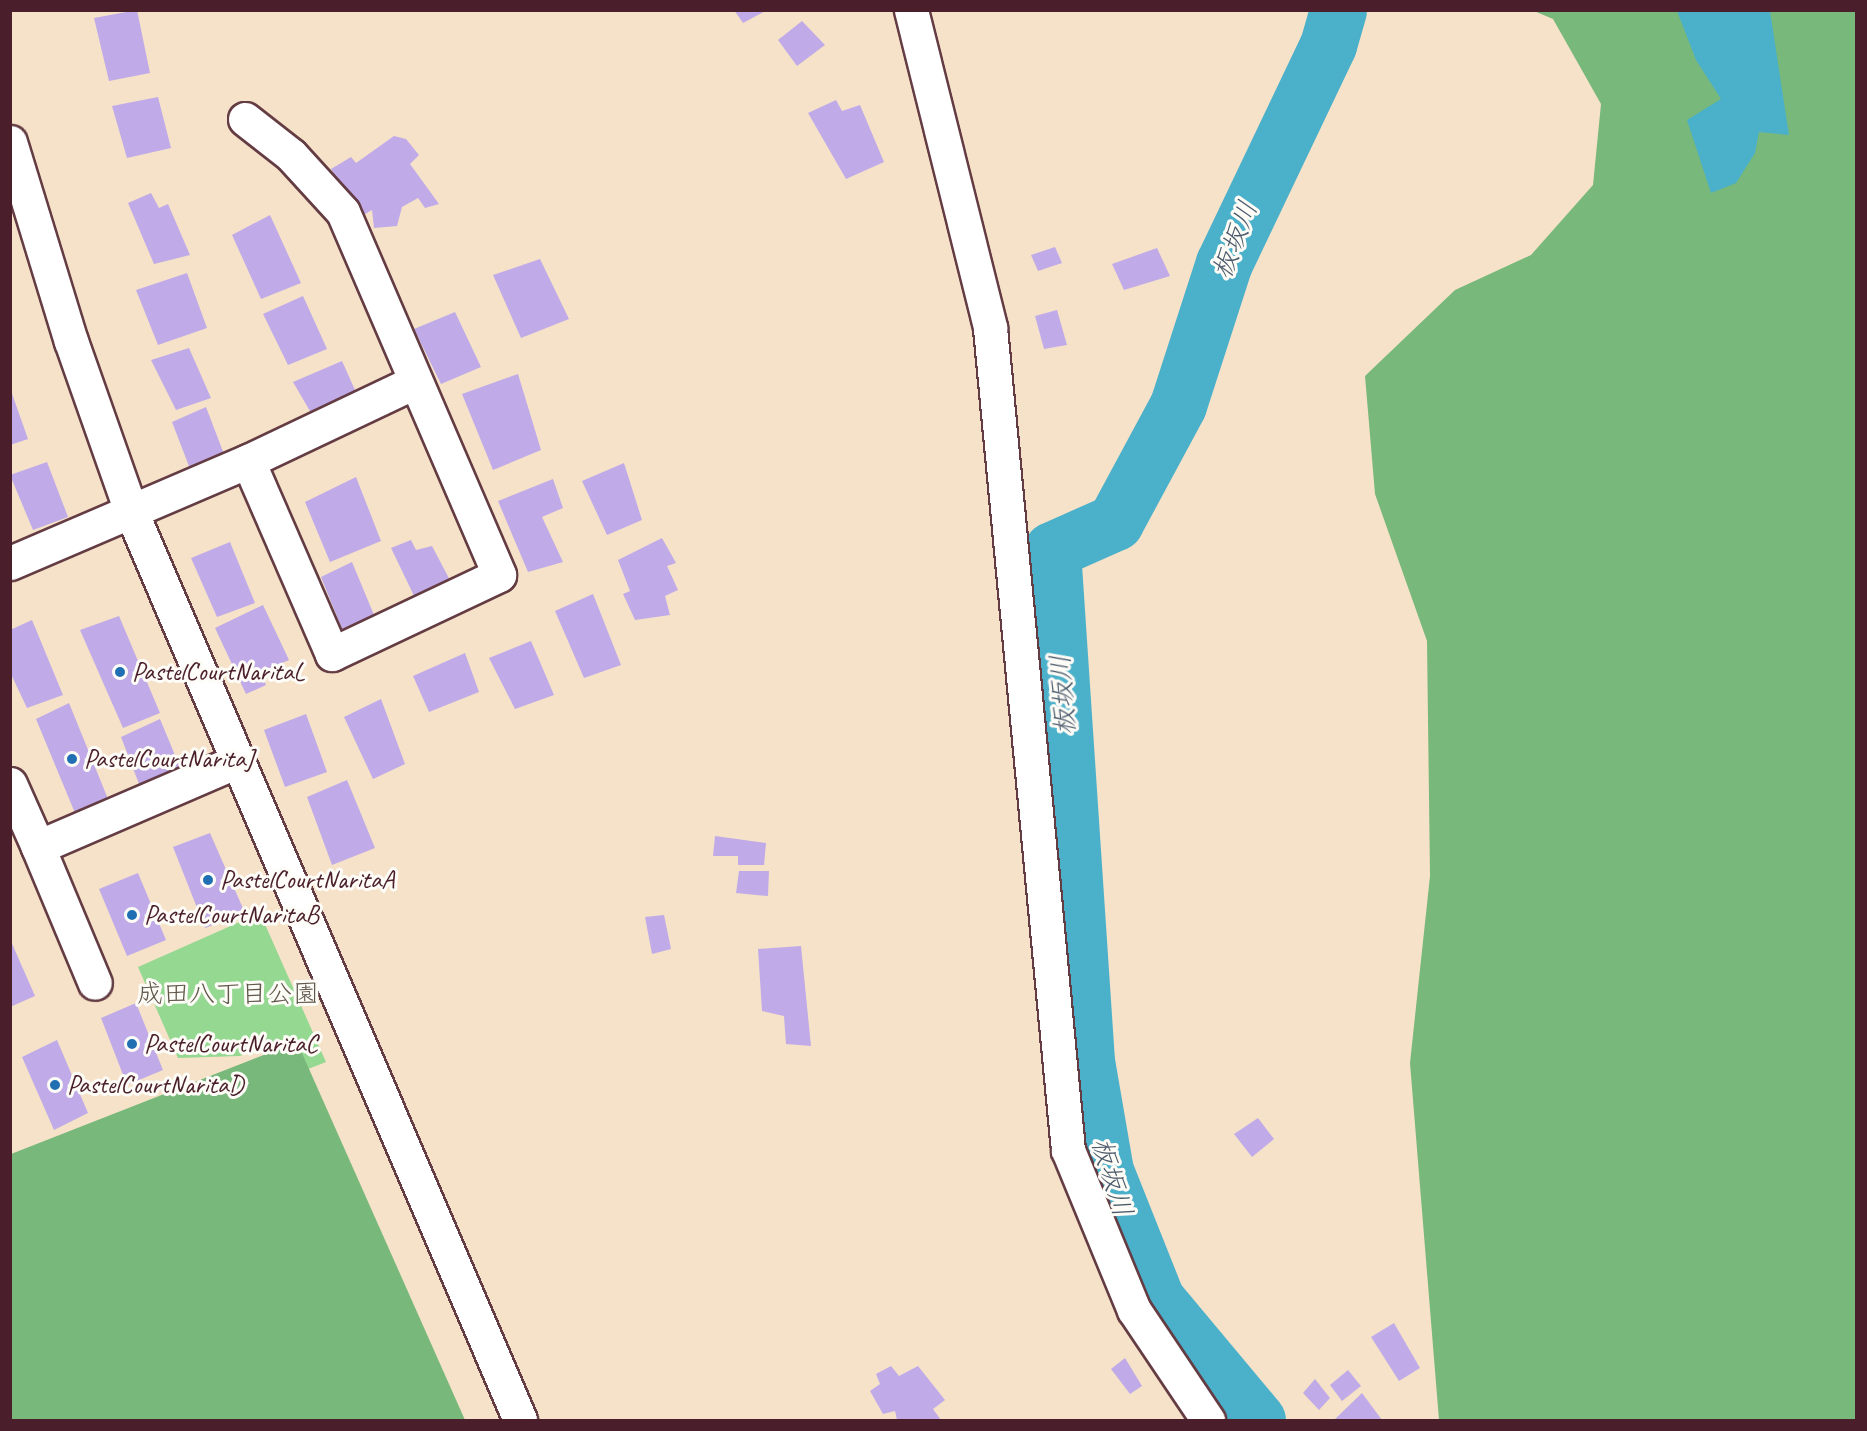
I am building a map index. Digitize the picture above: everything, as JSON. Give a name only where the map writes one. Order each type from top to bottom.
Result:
[{"type":"street","points":[[911,10],[990,328],[1068,1150],[1134,1310],[1208,1420]]},
{"type":"street","points":[[245,119],[291,156],[343,212],[414,382],[499,575],[332,654],[248,461]]},
{"type":"street","points":[[10,142],[71,341],[130,509],[235,762],[520,1420]]},
{"type":"street","points":[[10,563],[130,509],[248,461],[414,382]]},
{"type":"street","points":[[38,847],[235,762]]},
{"type":"street","points":[[10,784],[94,983]]},
{"type":"green space","points":[[1534,11],[1856,11],[1856,1420],[1439,1420],[1410,1063],[1430,876],[1427,641],[1375,494],[1365,376],[1455,290],[1531,255],[1593,185],[1601,104],[1553,19]]},
{"type":"green space","name":"成田八丁目公園","points":[[260,913],[326,1062],[298,1073],[276,1071],[259,1049],[240,1056],[178,1058],[138,967]]},
{"type":"green space","points":[[297,1042],[465,1420],[11,1420],[11,1154]]},
{"type":"water","points":[[1677,11],[1770,11],[1789,135],[1759,132],[1755,153],[1736,183],[1711,193],[1687,120],[1721,99],[1696,60]]},
{"type":"building","points":[[137,10],[150,73],[109,81],[94,18]]},
{"type":"building","points":[[734,10],[767,10],[743,23]]},
{"type":"building","points":[[802,21],[825,45],[797,66],[778,40]]},
{"type":"building","points":[[158,97],[171,148],[127,158],[112,106]]},
{"type":"building","points":[[836,100],[842,111],[860,105],[884,162],[846,179],[808,113]]},
{"type":"building","points":[[394,136],[406,139],[419,155],[410,164],[439,204],[425,208],[418,198],[402,207],[397,226],[374,228],[372,210],[360,217],[331,169],[351,157],[356,163]]},
{"type":"building","points":[[151,193],[159,208],[168,204],[190,255],[154,264],[128,203]]},
{"type":"building","points":[[270,215],[301,283],[261,299],[232,235]]},
{"type":"building","points":[[1055,247],[1062,263],[1038,271],[1031,255]]},
{"type":"building","points":[[1157,248],[1170,276],[1124,290],[1112,264]]},
{"type":"building","points":[[540,259],[569,319],[521,338],[493,275]]},
{"type":"building","points":[[187,273],[207,328],[158,345],[136,290]]},
{"type":"building","points":[[303,296],[327,349],[288,365],[263,314]]},
{"type":"building","points":[[1057,310],[1067,345],[1044,349],[1035,316]]},
{"type":"building","points":[[455,312],[481,367],[441,384],[414,329]]},
{"type":"building","points":[[189,348],[211,398],[176,410],[151,360]]},
{"type":"building","points":[[342,361],[359,399],[314,418],[293,382]]},
{"type":"building","points":[[518,374],[541,450],[493,470],[462,394]]},
{"type":"building","points":[[10,388],[28,439],[10,445]]},
{"type":"building","points":[[206,407],[227,462],[192,474],[172,422]]},
{"type":"building","points":[[47,462],[68,517],[33,530],[10,475]]},
{"type":"building","points":[[624,463],[642,520],[607,535],[582,481]]},
{"type":"building","points":[[356,477],[381,541],[330,562],[305,502]]},
{"type":"building","points":[[553,479],[563,508],[542,517],[563,562],[528,572],[498,501]]},
{"type":"building","points":[[662,538],[676,563],[667,566],[678,590],[665,596],[670,615],[635,620],[623,594],[630,591],[618,560]]},
{"type":"building","points":[[411,540],[416,550],[432,546],[452,584],[416,600],[391,548]]},
{"type":"building","points":[[230,542],[255,603],[217,617],[191,558]]},
{"type":"building","points":[[352,562],[374,615],[342,629],[321,577]]},
{"type":"building","points":[[593,594],[621,665],[584,678],[555,611]]},
{"type":"building","points":[[263,605],[289,660],[260,672],[266,685],[246,694],[215,628]]},
{"type":"building","name":"PastelCourtNaritaL","points":[[119,616],[160,713],[123,728],[80,630]]},
{"type":"building","points":[[32,620],[63,695],[27,708],[10,672],[10,630]]},
{"type":"building","points":[[531,641],[554,695],[515,709],[489,658]]},
{"type":"building","points":[[465,653],[479,692],[429,712],[413,676]]},
{"type":"building","points":[[381,699],[405,764],[373,779],[344,717]]},
{"type":"building","name":"PastelCourtNaritaJ","points":[[69,703],[108,799],[75,813],[36,719]]},
{"type":"building","points":[[306,714],[327,772],[285,787],[264,730]]},
{"type":"building","points":[[160,719],[182,772],[141,789],[121,737]]},
{"type":"building","points":[[347,780],[375,848],[332,865],[307,797]]},
{"type":"building","name":"PastelCourtNaritaA","points":[[210,833],[245,913],[205,928],[173,847]]},
{"type":"building","points":[[715,836],[766,843],[764,865],[738,865],[738,856],[713,856]]},
{"type":"building","points":[[739,871],[769,871],[768,896],[736,893]]},
{"type":"building","name":"PastelCourtNaritaB","points":[[138,873],[166,940],[127,956],[99,889]]},
{"type":"building","points":[[664,915],[671,949],[652,954],[645,917]]},
{"type":"building","points":[[10,939],[35,996],[10,1007]]},
{"type":"building","points":[[801,946],[811,1046],[786,1044],[784,1016],[762,1011],[758,949]]},
{"type":"building","name":"PastelCourtNaritaC","points":[[136,1003],[163,1070],[127,1085],[101,1018]]},
{"type":"building","name":"PastelCourtNaritaD","points":[[57,1040],[88,1113],[54,1130],[22,1057]]},
{"type":"building","points":[[1258,1118],[1274,1139],[1252,1157],[1234,1134]]},
{"type":"building","points":[[1394,1323],[1420,1368],[1399,1381],[1371,1337]]},
{"type":"building","points":[[1125,1358],[1142,1386],[1130,1394],[1111,1369]]},
{"type":"building","points":[[891,1366],[899,1376],[918,1366],[945,1400],[933,1409],[941,1420],[897,1420],[895,1411],[883,1414],[870,1391],[880,1384],[876,1374]]},
{"type":"building","points":[[1348,1370],[1361,1386],[1342,1401],[1330,1385]]},
{"type":"building","points":[[1315,1379],[1330,1398],[1319,1410],[1303,1393]]},
{"type":"building","points":[[1362,1393],[1382,1420],[1334,1420]]},
{"type":"waterway","name":"板坂川","points":[[1257,1420],[1156,1299],[1105,1171],[1086,1061],[1052,550],[1115,522],[1178,405],[1224,263],[1328,45],[1338,10]]},
{"type":"place","name":"PastelCourtNaritaL","points":[[120,672]]},
{"type":"place","name":"PastelCourtNaritaJ","points":[[72,759]]},
{"type":"place","name":"PastelCourtNaritaA","points":[[208,880]]},
{"type":"place","name":"PastelCourtNaritaB","points":[[132,915]]},
{"type":"place","name":"PastelCourtNaritaC","points":[[132,1044]]},
{"type":"place","name":"PastelCourtNaritaD","points":[[55,1085]]}]
